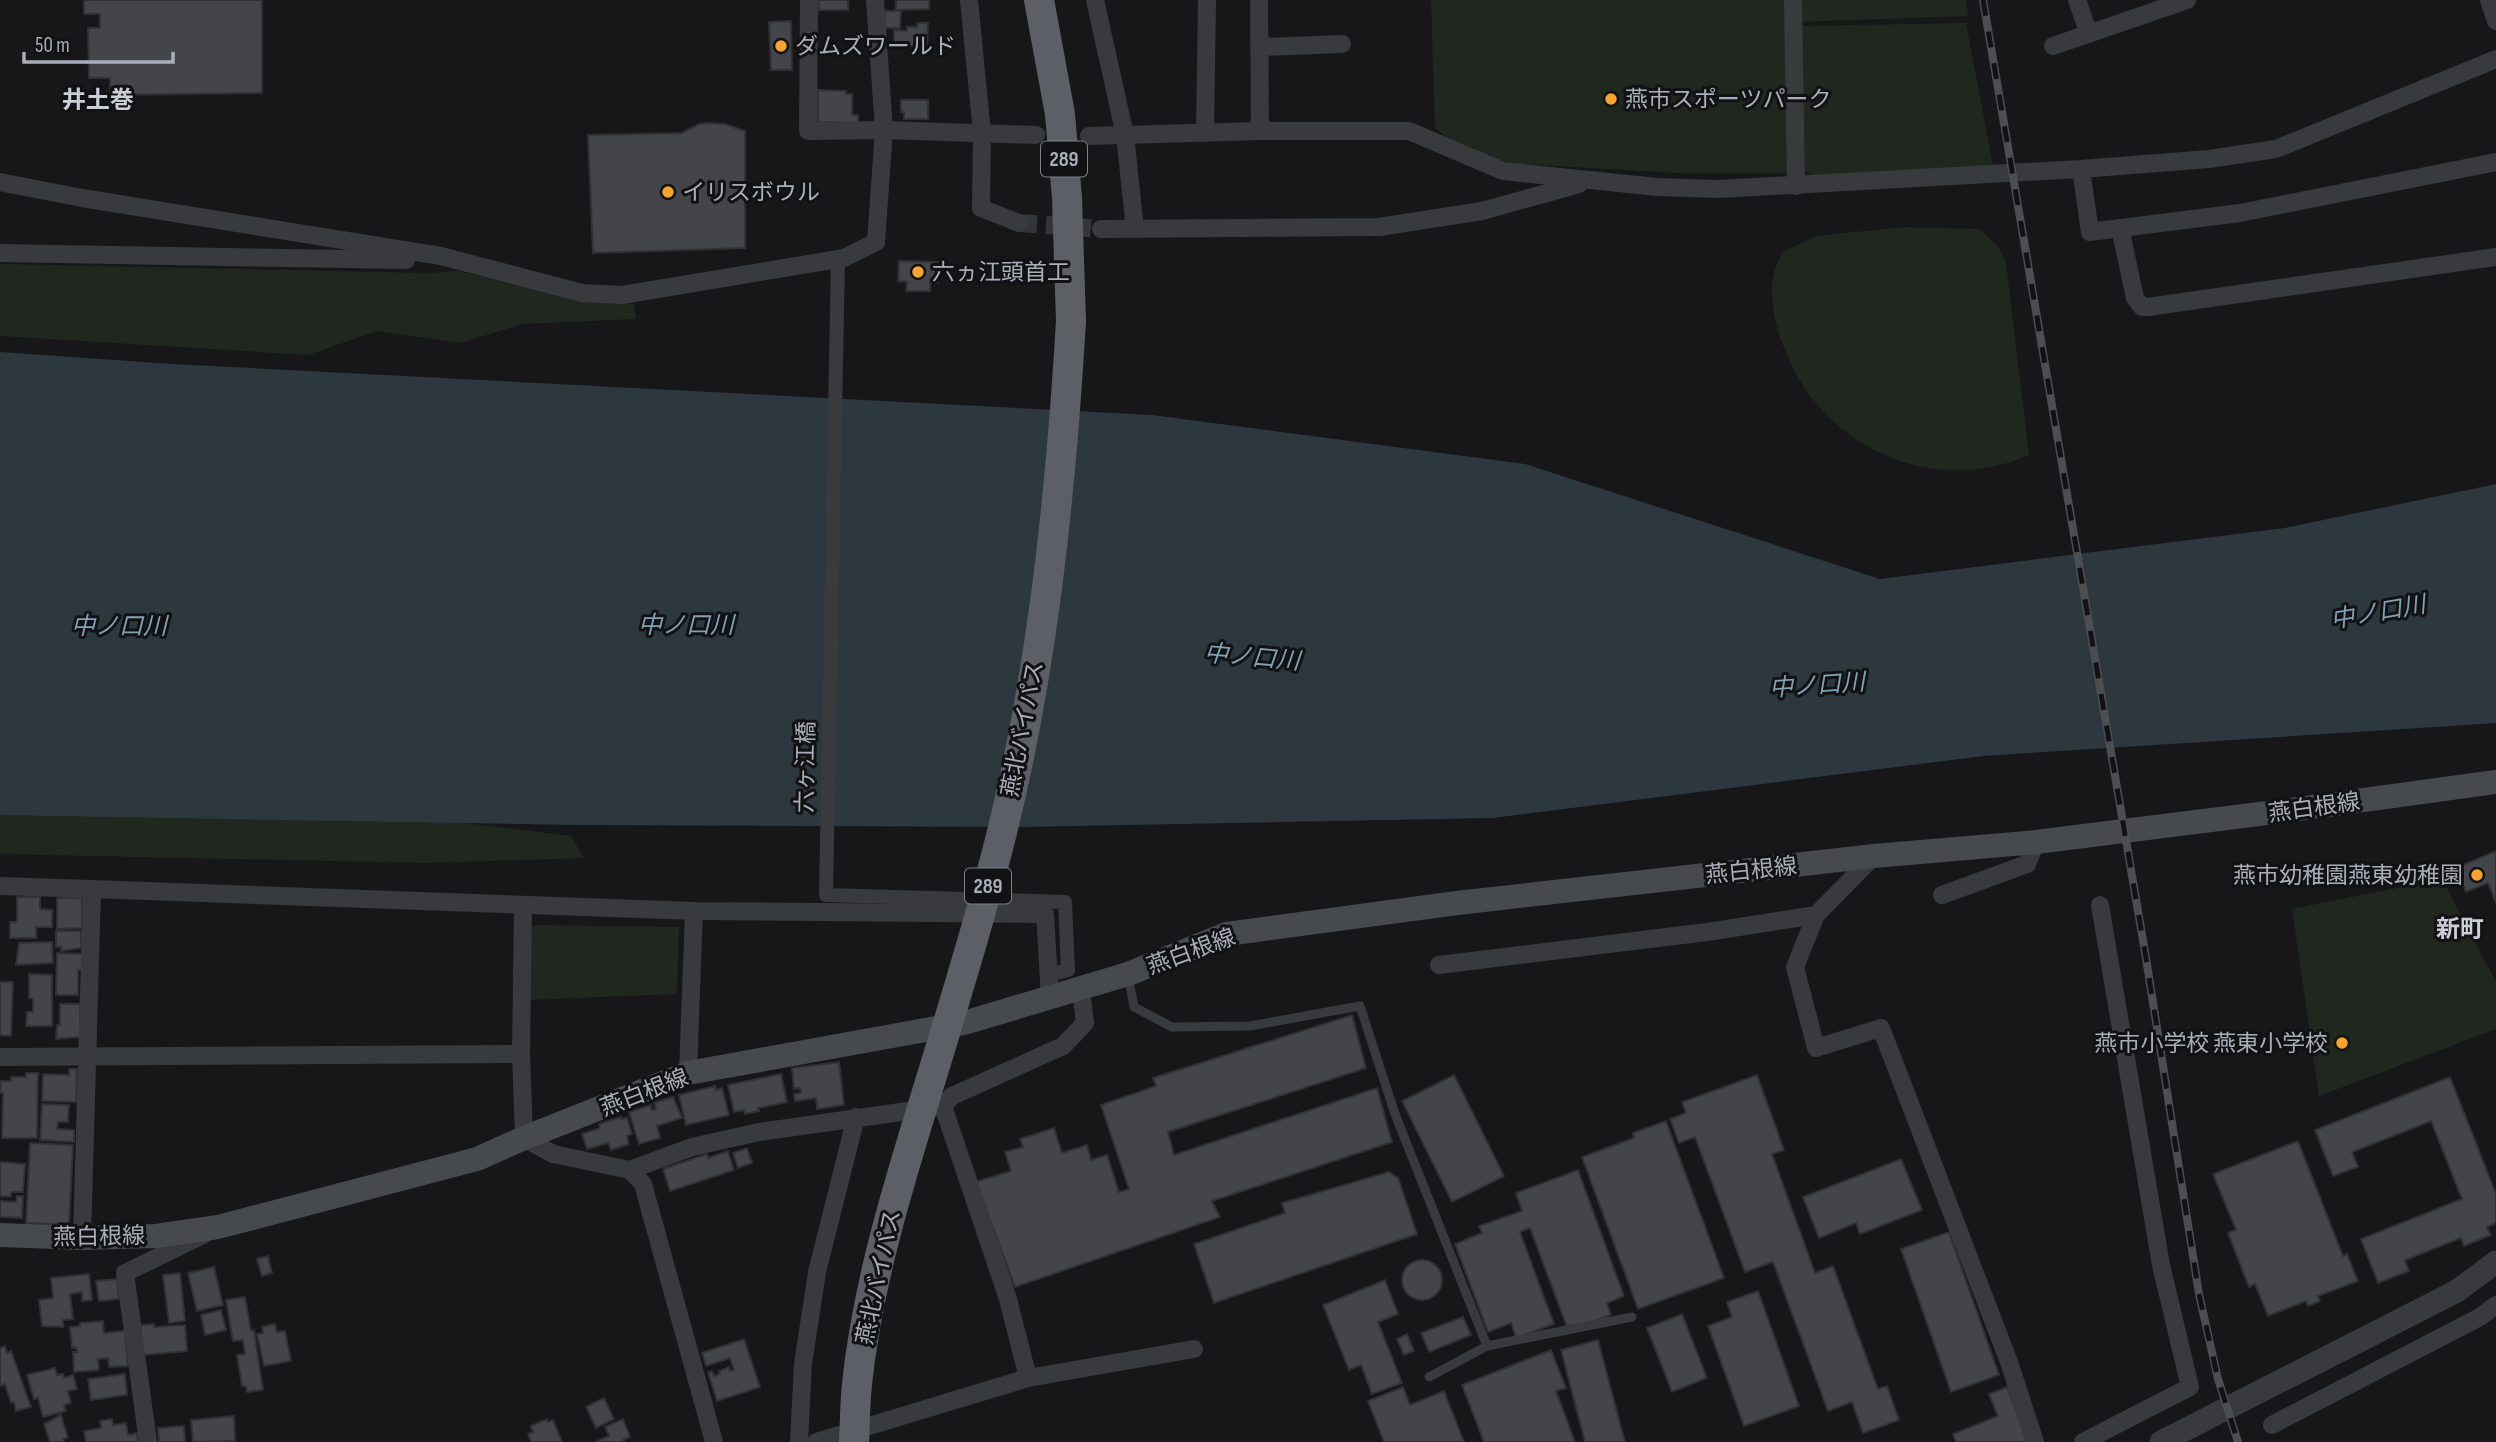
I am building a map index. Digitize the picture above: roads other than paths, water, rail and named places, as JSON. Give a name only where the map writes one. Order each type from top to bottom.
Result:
[{"type":"highway","name":"燕北バイパス","points":[[855,1442],[857,1385],[870,1302],[894,1200],[994,864],[1031,691],[1056,521],[1070,321],[1067,198],[1060,114],[1040,0]]},
{"type":"main road","name":"燕白根線","points":[[0,1236],[156,1236],[219,1227],[477,1159],[688,1073],[964,1023],[1050,987],[1081,990],[1227,934],[1457,903],[1874,856],[2036,842],[2496,782]]},
{"type":"street","points":[[809,0],[808,131],[884,130],[1036,135]]},
{"type":"street","points":[[0,182],[458,261],[582,293],[622,295],[844,257],[876,242],[884,130],[875,0]]},
{"type":"street","points":[[969,0],[982,133],[981,208],[1019,223]]},
{"type":"street","points":[[1095,0],[1125,135],[1135,229]]},
{"type":"street","points":[[1205,133],[1207,0]]},
{"type":"street","points":[[1259,0],[1261,131]]},
{"type":"street","points":[[1793,0],[1796,186]]},
{"type":"street","points":[[2077,0],[2089,34]]},
{"type":"street","points":[[2053,46],[2187,0]]},
{"type":"street","points":[[2489,0],[2496,21]]},
{"type":"street","points":[[1260,47],[1342,44]]},
{"type":"street","points":[[1089,136],[1261,131],[1409,131],[1503,171],[1657,187],[1717,189],[1796,186],[2081,169],[2209,159],[2276,149],[2496,59]]},
{"type":"street","points":[[2081,169],[2090,232],[2240,213],[2496,162]]},
{"type":"street","points":[[1101,229],[1379,227],[1482,211],[1589,181]]},
{"type":"street","points":[[2120,229],[2135,298],[2142,307],[2496,257]]},
{"type":"street","points":[[0,253],[458,261]]},
{"type":"street","name":"六ヶ江橋","points":[[838,257],[826,895],[1065,902],[1068,970],[1050,987]]},
{"type":"street","points":[[1942,895],[2027,864],[2036,842]]},
{"type":"street","points":[[1874,856],[1816,915],[1795,967],[1816,1048],[1881,1028],[2009,1362],[2035,1442]]},
{"type":"street","points":[[0,886],[694,911],[1045,914],[1050,987]]},
{"type":"street","points":[[82,1238],[92,889]]},
{"type":"street","points":[[2083,1442],[2190,1387],[2161,1265],[2101,905]]},
{"type":"street","points":[[523,906],[521,1054],[524,1138],[553,1154],[630,1170],[706,1144],[759,1132],[943,1106],[952,1096],[1063,1046],[1086,1023],[1081,990]]},
{"type":"street","points":[[688,1073],[694,911]]},
{"type":"street","points":[[1439,965],[1707,932],[1816,915]]},
{"type":"street","points":[[0,1057],[521,1054]]},
{"type":"street","points":[[943,1106],[1008,1299],[1028,1378]]},
{"type":"street","points":[[799,1442],[803,1364],[817,1272],[856,1117]]},
{"type":"street","points":[[630,1170],[643,1184],[714,1442]]},
{"type":"street","points":[[148,1442],[125,1273],[219,1227]]},
{"type":"street","points":[[2161,1442],[2457,1291],[2496,1262]]},
{"type":"street","points":[[2272,1425],[2480,1317],[2496,1305]]},
{"type":"street","points":[[816,1442],[1028,1378],[1194,1349]]},
{"type":"lane","points":[[1128,974],[1133,1007],[1172,1027],[1250,1026],[1360,1006],[1395,1114],[1487,1346]]},
{"type":"lane","points":[[1429,1377],[1487,1346],[1632,1317]]},
{"type":"water","name":"中ノ口川","points":[[0,352],[172,364],[1152,415],[1525,464],[1880,579],[2285,528],[2496,484],[2496,723],[1983,756],[1493,818],[1020,827],[579,825],[0,815]]},
{"type":"tunnel","points":[[1019,223],[1101,229]]},
{"type":"railway","points":[[1983,0],[2145,952],[2199,1294],[2218,1379],[2238,1442]]},
{"type":"place","name":"ダムズワールド","points":[[781,46]]},
{"type":"place","name":"燕市スポーツパーク","points":[[1611,99]]},
{"type":"place","name":"イリスボウル","points":[[668,192]]},
{"type":"place","name":"六ヵ江頭首工","points":[[918,272]]},
{"type":"place","name":"燕市幼稚園燕東幼稚園","points":[[2477,875]]},
{"type":"place","name":"燕市小学校 燕東小学校","points":[[2342,1043]]},
{"type":"district","name":"井土巻","points":[[98,100]]},
{"type":"district","name":"新町","points":[[2460,929]]}]
